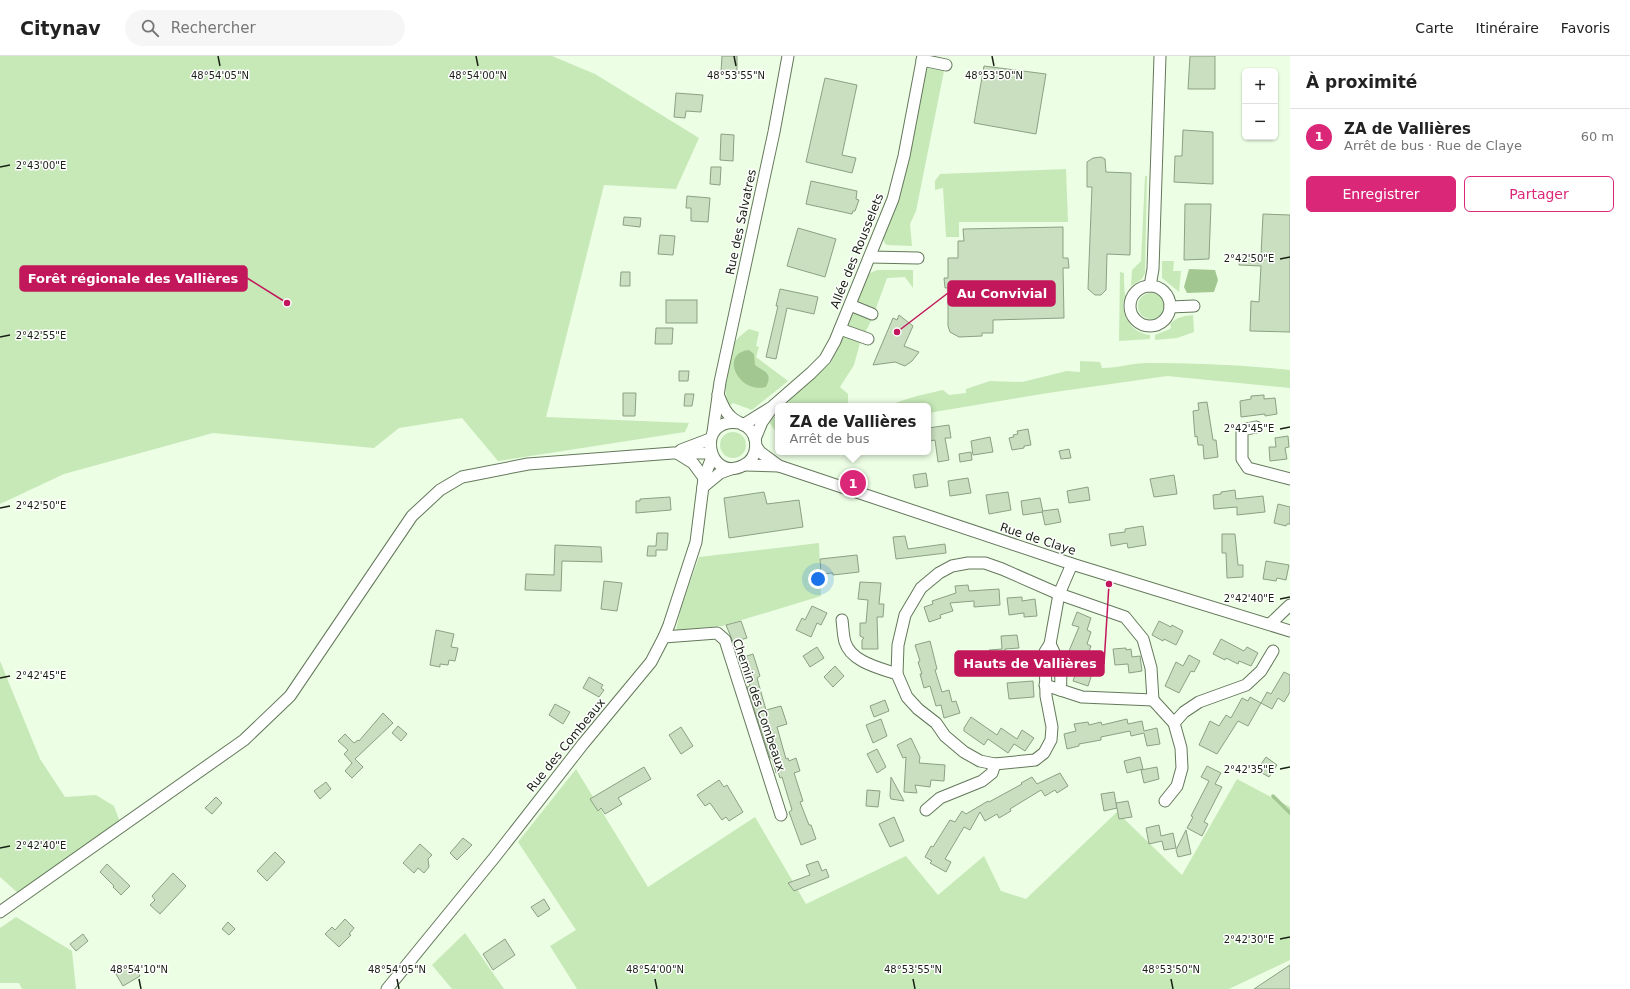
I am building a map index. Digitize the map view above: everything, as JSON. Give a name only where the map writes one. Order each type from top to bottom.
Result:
[{"type":"street","name":"Rue des Salvatres","points":[[712,436],[718,393],[774,132],[788,56]]},
{"type":"street","points":[[1150,286],[1153,269],[1160,56]]},
{"type":"street","points":[[922,58],[946,65]]},
{"type":"street","name":"Allée des Rousselets","points":[[776,403],[825,359],[840,329],[893,199],[904,156],[922,58]]},
{"type":"street","points":[[870,257],[918,258]]},
{"type":"street","points":[[1150,286],[1156,287],[1166,295],[1170,307],[1166,318],[1157,324],[1145,325],[1134,317],[1130,305],[1132,299],[1139,290],[1150,286]]},
{"type":"street","points":[[850,305],[872,314]]},
{"type":"street","points":[[1170,307],[1194,306]]},
{"type":"street","points":[[840,329],[868,339]]},
{"type":"street","points":[[712,436],[712,455],[720,465],[731,468],[739,468],[751,460],[755,453],[756,442],[752,432],[727,412],[718,393]]},
{"type":"street","name":"Allée des Rousselets","points":[[741,424],[775,404]]},
{"type":"street","name":"Allée des Rousselets","points":[[756,442],[762,422],[772,407]]},
{"type":"street","points":[[675,453],[712,436],[718,427],[725,423],[732,422],[741,424]]},
{"type":"street","points":[[1256,428],[1242,430],[1242,459],[1248,468],[1290,479]]},
{"type":"street","name":"Rue de Claye","points":[[756,442],[760,452],[779,466]]},
{"type":"street","points":[[675,453],[693,463],[703,482],[731,468]]},
{"type":"street","points":[[0,912],[248,736],[290,696],[412,516],[440,490],[462,477],[528,464],[675,453],[712,455]]},
{"type":"street","name":"Rue des Combeaux","points":[[387,989],[494,858],[583,744],[651,662],[664,638],[696,542],[703,482],[712,455]]},
{"type":"street","name":"Rue de Claye","points":[[745,465],[779,466],[1072,564],[1290,631]]},
{"type":"street","points":[[1072,564],[1059,594],[1050,644],[1045,652],[1045,685],[1052,727],[1051,740],[1044,753],[1035,760],[995,764],[980,761],[964,752],[945,736],[936,723],[918,709],[907,697],[897,674],[898,645],[905,615],[921,588],[939,573],[952,566],[968,563],[985,563],[1059,594],[1125,617],[1143,639],[1151,668],[1152,700],[1174,723],[1181,748],[1182,768],[1177,786],[1165,801]]},
{"type":"street","points":[[1270,624],[1290,605]]},
{"type":"street","points":[[842,620],[845,642],[852,655],[877,668],[897,674]]},
{"type":"street","name":"Chemin des Combeaux","points":[[664,638],[717,633],[725,640],[782,815]]},
{"type":"street","points":[[1050,644],[1058,660],[1062,677],[1060,690]]},
{"type":"street","points":[[1174,723],[1184,712],[1199,702],[1246,685],[1261,671],[1273,651]]},
{"type":"street","points":[[1045,685],[1082,697],[1152,700]]},
{"type":"street","points":[[926,810],[940,798],[982,781],[992,773],[995,764]]},
{"type":"shaded area","points":[[0,56],[552,56],[595,74],[699,138],[676,189],[604,185],[546,417],[689,423],[685,432],[498,461],[462,418],[399,428],[374,448],[213,433],[64,474],[0,504]]},
{"type":"shaded area","points":[[928,68],[944,71],[916,211],[910,224],[912,246],[888,245],[885,244],[883,239],[891,219],[903,177],[925,71]]},
{"type":"shaded area","points":[[1066,169],[1068,222],[959,222],[959,237],[946,237],[943,188],[935,190],[935,181],[940,174]]},
{"type":"shaded area","points":[[1145,176],[1147,176],[1145,273],[1142,279],[1131,286],[1132,270],[1141,261]]},
{"type":"shaded area","points":[[1162,261],[1174,261],[1173,271],[1181,271],[1179,292],[1162,278]]},
{"type":"shaded area","points":[[1189,269],[1215,270],[1218,280],[1214,292],[1187,293],[1184,287]]},
{"type":"shaded area","points":[[877,270],[913,270],[913,288],[905,277],[887,278],[875,311],[857,302],[868,275]]},
{"type":"shaded area","points":[[1120,272],[1124,273],[1125,295],[1123,304],[1125,315],[1130,325],[1134,329],[1150,335],[1150,339],[1119,341]]},
{"type":"shaded area","points":[[1151,293],[1160,297],[1164,306],[1160,315],[1151,319],[1142,315],[1138,306],[1142,297]]},
{"type":"shaded area","points":[[854,312],[872,319],[865,333],[848,326]]},
{"type":"shaded area","points":[[1193,315],[1194,332],[1177,338],[1155,340],[1155,335],[1170,329],[1170,324],[1178,318]]},
{"type":"shaded area","points":[[749,329],[759,332],[756,346],[759,347],[756,357],[788,381],[752,410],[733,403],[729,406],[726,392],[726,374],[732,348],[738,338]]},
{"type":"shaded area","points":[[849,336],[860,343],[854,365],[840,387],[848,394],[848,403],[787,403],[805,385],[831,363],[840,341],[844,337]]},
{"type":"shaded area","points":[[749,350],[754,354],[755,365],[767,373],[769,379],[766,387],[756,388],[747,385],[740,379],[736,372],[734,365],[735,358],[740,353]]},
{"type":"shaded area","points":[[1080,361],[1100,362],[1102,368],[1142,363],[1166,363],[1290,370],[1290,388],[1167,376],[1048,393],[931,412],[931,403],[895,403],[943,390],[949,395],[966,393],[966,389],[990,381],[1022,382],[1067,371],[1080,372]]},
{"type":"shaded area","points":[[775,416],[775,431],[769,422]]},
{"type":"shaded area","points":[[733,432],[742,436],[746,445],[742,454],[733,458],[724,454],[720,445],[724,436]]},
{"type":"shaded area","points":[[819,543],[821,596],[722,626],[676,630],[681,608],[699,557]]},
{"type":"shaded area","points":[[0,661],[40,759],[65,797],[96,795],[114,806],[120,822],[18,893],[0,877]]},
{"type":"shaded area","points":[[576,769],[648,887],[755,817],[806,904],[906,856],[938,895],[984,856],[1001,891],[1026,899],[1117,812],[1182,875],[1237,779],[1290,807],[1290,960],[1229,989],[577,989],[550,946],[576,930],[518,842]]},
{"type":"shaded area","points":[[16,917],[72,951],[76,989],[22,989],[19,983],[0,983],[0,928]]},
{"type":"shaded area","points":[[465,933],[504,989],[452,989],[432,965]]},
{"type":"building","points":[[722,56],[737,56],[737,72],[721,72]]},
{"type":"building","points":[[1190,56],[1215,56],[1215,89],[1188,89]]},
{"type":"building","points":[[984,66],[1046,74],[1036,134],[974,123]]},
{"type":"building","points":[[825,78],[857,85],[842,155],[856,158],[852,173],[806,162]]},
{"type":"building","points":[[676,93],[703,95],[701,112],[686,111],[685,118],[674,117]]},
{"type":"building","points":[[1183,130],[1213,132],[1213,184],[1174,182],[1175,156],[1182,156]]},
{"type":"building","points":[[721,134],[734,135],[733,161],[720,160]]},
{"type":"building","points":[[1101,157],[1105,159],[1106,172],[1131,173],[1130,255],[1107,254],[1106,290],[1101,295],[1095,295],[1088,289],[1092,187],[1087,187],[1087,162],[1093,158]]},
{"type":"building","points":[[711,167],[721,167],[720,185],[710,184]]},
{"type":"building","points":[[811,181],[857,191],[856,199],[859,200],[855,211],[853,211],[852,214],[806,204]]},
{"type":"building","points":[[687,196],[710,198],[708,222],[691,221],[691,208],[686,208]]},
{"type":"building","points":[[1185,204],[1211,204],[1209,259],[1184,260]]},
{"type":"building","points":[[1263,214],[1290,215],[1290,332],[1250,331],[1251,301],[1259,302],[1261,266],[1239,265],[1239,255],[1261,255]]},
{"type":"building","points":[[624,217],[641,218],[640,227],[623,225]]},
{"type":"building","points":[[1063,227],[1063,258],[1068,258],[1069,268],[1063,268],[1064,318],[993,320],[993,333],[982,333],[982,336],[959,337],[950,332],[948,326],[948,288],[945,288],[944,278],[948,278],[948,258],[958,258],[958,241],[964,241],[963,229]]},
{"type":"building","points":[[798,228],[836,239],[825,277],[787,266]]},
{"type":"building","points":[[660,235],[675,236],[673,255],[658,254]]},
{"type":"building","points":[[621,272],[630,272],[630,286],[620,286]]},
{"type":"building","points":[[780,289],[818,297],[814,314],[787,308],[776,359],[766,357],[778,306],[776,306]]},
{"type":"building","points":[[666,300],[697,300],[697,323],[666,323]]},
{"type":"building","points":[[899,315],[913,326],[904,346],[919,352],[912,361],[905,366],[895,362],[873,365],[893,318],[897,320]]},
{"type":"building","points":[[656,328],[673,328],[672,344],[655,344]]},
{"type":"building","points":[[679,371],[689,371],[688,381],[679,381]]},
{"type":"building","points":[[623,393],[636,393],[635,416],[623,416]]},
{"type":"building","points":[[685,394],[694,394],[692,406],[684,406]]},
{"type":"building","points":[[1264,395],[1264,399],[1275,398],[1277,414],[1241,417],[1240,401],[1251,399],[1251,396]]},
{"type":"building","points":[[1207,402],[1213,440],[1216,440],[1218,457],[1204,459],[1203,445],[1198,445],[1197,436],[1195,437],[1193,411],[1199,410],[1198,403]]},
{"type":"building","points":[[949,425],[951,438],[945,438],[949,460],[938,462],[935,440],[931,441],[931,428]]},
{"type":"building","points":[[1028,429],[1031,445],[1012,450],[1009,438],[1018,434],[1017,431]]},
{"type":"building","points":[[1288,436],[1289,447],[1285,448],[1287,459],[1270,461],[1269,447],[1276,447],[1275,438]]},
{"type":"building","points":[[990,437],[993,452],[973,455],[971,441]]},
{"type":"building","points":[[1069,449],[1071,458],[1061,459],[1059,451]]},
{"type":"building","points":[[971,452],[972,460],[960,462],[959,454]]},
{"type":"building","points":[[926,473],[928,486],[915,488],[913,475]]},
{"type":"building","points":[[1174,475],[1177,494],[1154,497],[1150,479]]},
{"type":"building","points":[[968,478],[971,493],[950,496],[948,481]]},
{"type":"building","points":[[1088,487],[1090,500],[1069,503],[1067,491]]},
{"type":"building","points":[[1235,490],[1236,499],[1263,496],[1265,512],[1237,515],[1237,507],[1214,509],[1213,495]]},
{"type":"building","points":[[764,492],[767,504],[799,500],[803,527],[729,538],[724,498]]},
{"type":"building","points":[[1008,492],[1011,510],[989,514],[986,495]]},
{"type":"building","points":[[670,497],[671,510],[636,513],[636,501],[640,501],[640,499]]},
{"type":"building","points":[[1040,498],[1043,512],[1023,515],[1021,501]]},
{"type":"building","points":[[1278,504],[1290,507],[1290,524],[1287,524],[1286,526],[1274,523]]},
{"type":"building","points":[[1058,509],[1061,522],[1045,525],[1042,511]]},
{"type":"building","points":[[1143,526],[1146,545],[1128,548],[1127,543],[1111,546],[1109,534],[1125,532],[1125,529]]},
{"type":"building","points":[[657,533],[668,533],[667,550],[656,550],[656,556],[647,556],[648,546],[656,546]]},
{"type":"building","points":[[1222,534],[1235,534],[1238,565],[1243,565],[1243,577],[1227,578],[1226,553],[1222,553]]},
{"type":"building","points":[[905,536],[908,549],[945,544],[946,553],[896,559],[893,537]]},
{"type":"building","points":[[555,545],[601,547],[602,562],[562,561],[561,591],[525,590],[526,574],[554,575]]},
{"type":"building","points":[[857,555],[859,572],[833,575],[833,573],[821,574],[820,559]]},
{"type":"building","points":[[1266,561],[1289,565],[1286,580],[1277,578],[1276,581],[1263,579]]},
{"type":"building","points":[[604,581],[622,583],[617,611],[601,609]]},
{"type":"building","points":[[860,582],[881,583],[879,604],[884,604],[883,617],[877,617],[878,649],[862,649],[862,640],[864,638],[860,636],[860,623],[866,623],[868,600],[858,599]]},
{"type":"building","points":[[968,585],[969,591],[999,589],[1000,605],[974,607],[974,601],[950,603],[953,611],[940,615],[941,618],[929,622],[924,607],[933,604],[932,601],[956,593],[955,586]]},
{"type":"building","points":[[1022,597],[1022,601],[1035,599],[1037,616],[1024,617],[1024,613],[1009,615],[1007,598]]},
{"type":"building","points":[[812,606],[827,613],[821,625],[817,623],[811,637],[796,630],[802,618],[805,620]]},
{"type":"building","points":[[1077,612],[1091,618],[1087,630],[1091,632],[1087,644],[1091,646],[1082,670],[1069,666],[1074,653],[1069,651],[1079,627],[1072,625]]},
{"type":"building","points":[[741,621],[747,638],[733,642],[726,625]]},
{"type":"building","points":[[1159,621],[1171,627],[1172,625],[1183,631],[1176,645],[1164,639],[1163,641],[1152,635]]},
{"type":"building","points":[[436,630],[454,634],[451,647],[458,648],[455,661],[449,660],[448,665],[440,664],[440,667],[430,665]]},
{"type":"building","points":[[1017,635],[1019,648],[1005,649],[1008,674],[992,675],[989,650],[1002,649],[1001,636]]},
{"type":"building","points":[[1221,639],[1244,651],[1247,647],[1258,653],[1251,666],[1239,661],[1238,664],[1226,658],[1225,660],[1213,654]]},
{"type":"building","points":[[930,641],[937,669],[935,670],[942,692],[949,690],[952,702],[956,701],[960,713],[944,718],[941,705],[936,706],[930,686],[924,688],[920,674],[922,674],[918,662],[920,661],[915,645]]},
{"type":"building","points":[[817,647],[824,658],[810,667],[803,656]]},
{"type":"building","points":[[1126,648],[1126,650],[1131,649],[1132,657],[1140,656],[1142,671],[1129,673],[1128,664],[1115,665],[1113,649]]},
{"type":"building","points":[[753,654],[760,676],[757,678],[766,710],[781,706],[787,724],[777,727],[786,759],[788,758],[789,761],[796,758],[800,771],[794,773],[803,801],[800,802],[816,839],[801,845],[789,812],[792,810],[782,777],[780,778],[778,772],[776,773],[772,758],[770,758],[747,687],[750,686],[741,658]]},
{"type":"building","points":[[1189,655],[1200,661],[1194,672],[1191,671],[1179,693],[1165,686],[1176,662],[1183,666]]},
{"type":"building","points":[[835,666],[844,676],[833,687],[824,677]]},
{"type":"building","points":[[1077,669],[1092,674],[1088,686],[1073,681]]},
{"type":"building","points":[[1284,672],[1290,675],[1290,692],[1284,702],[1278,698],[1272,709],[1261,703],[1267,692],[1271,694]]},
{"type":"building","points":[[589,677],[603,685],[601,688],[604,690],[599,697],[583,688]]},
{"type":"building","points":[[1033,681],[1034,697],[1009,699],[1007,683]]},
{"type":"building","points":[[1250,697],[1261,703],[1248,726],[1238,721],[1217,754],[1199,745],[1210,721],[1219,726],[1226,715],[1231,718],[1242,698],[1248,701]]},
{"type":"building","points":[[885,700],[889,711],[874,717],[870,706]]},
{"type":"building","points":[[555,704],[570,712],[563,724],[549,715]]},
{"type":"building","points":[[383,713],[393,723],[355,759],[363,767],[352,778],[345,771],[352,763],[344,754],[348,750],[338,741],[345,734],[354,743],[358,740],[359,741]]},
{"type":"building","points":[[971,717],[997,735],[1001,728],[1017,739],[1022,730],[1034,738],[1025,751],[1014,744],[1008,753],[988,739],[984,745],[964,731],[964,728]]},
{"type":"building","points":[[881,719],[887,736],[873,743],[866,725]]},
{"type":"building","points":[[1127,719],[1128,724],[1142,721],[1144,731],[1157,728],[1160,744],[1147,746],[1144,733],[1131,736],[1130,731],[1101,737],[1101,740],[1079,744],[1079,746],[1067,749],[1064,734],[1076,731],[1074,724],[1088,722],[1089,725],[1101,722],[1102,725]]},
{"type":"building","points":[[398,726],[407,734],[401,741],[392,733]]},
{"type":"building","points":[[681,727],[693,746],[681,754],[669,735]]},
{"type":"building","points":[[911,738],[920,757],[919,763],[945,765],[944,781],[931,780],[930,787],[915,785],[917,793],[904,792],[906,757],[903,758],[897,745]]},
{"type":"building","points":[[877,749],[886,767],[877,773],[867,754]]},
{"type":"building","points":[[1140,757],[1143,769],[1127,773],[1124,761]]},
{"type":"building","points":[[1266,757],[1277,765],[1269,777],[1257,770]]},
{"type":"building","points":[[1207,766],[1221,773],[1215,784],[1222,787],[1204,822],[1208,824],[1202,836],[1187,828],[1193,817],[1191,816],[1209,781],[1201,777]]},
{"type":"building","points":[[644,767],[651,779],[618,798],[622,804],[605,814],[601,808],[598,811],[590,799]]},
{"type":"building","points":[[1157,767],[1159,779],[1144,783],[1141,770]]},
{"type":"building","points":[[1060,773],[1068,786],[1057,793],[1055,790],[1045,796],[1041,790],[1010,809],[1011,811],[999,818],[997,814],[985,821],[980,812],[970,830],[964,827],[945,859],[951,862],[946,872],[930,863],[932,861],[925,857],[950,820],[955,822],[962,811],[966,814],[1022,784],[1021,783],[1032,777],[1037,784]]},
{"type":"building","points":[[891,777],[904,801],[891,799]]},
{"type":"building","points":[[719,780],[724,787],[727,785],[743,812],[729,821],[726,817],[722,820],[710,803],[705,806],[697,795]]},
{"type":"building","points":[[326,782],[331,789],[320,799],[314,791]]},
{"type":"building","points":[[867,790],[880,791],[878,807],[866,806]]},
{"type":"building","points":[[1114,792],[1117,808],[1104,811],[1101,794]]},
{"type":"building","points":[[216,797],[222,803],[212,814],[205,808]]},
{"type":"building","points":[[1128,801],[1132,817],[1119,819],[1116,803]]},
{"type":"building","points":[[894,817],[904,841],[890,847],[879,824]]},
{"type":"building","points":[[1159,825],[1161,836],[1173,833],[1176,848],[1164,850],[1162,841],[1149,844],[1146,828]]},
{"type":"building","points":[[1186,830],[1191,854],[1178,857],[1176,850]]},
{"type":"building","points":[[463,838],[472,845],[457,860],[450,853]]},
{"type":"building","points":[[420,844],[432,855],[428,859],[429,867],[424,873],[418,868],[414,873],[403,863]]},
{"type":"building","points":[[275,852],[285,862],[267,881],[257,871]]},
{"type":"building","points":[[818,861],[822,871],[826,869],[829,877],[794,891],[788,883],[810,875],[806,865]]},
{"type":"building","points":[[107,864],[130,886],[121,895],[100,872]]},
{"type":"building","points":[[173,873],[186,886],[160,914],[150,905],[155,900],[152,896]]},
{"type":"building","points":[[544,899],[550,909],[538,917],[531,907]]},
{"type":"building","points":[[345,919],[354,928],[349,934],[351,935],[339,947],[325,934],[332,927],[335,930]]},
{"type":"building","points":[[228,922],[235,929],[229,935],[222,929]]},
{"type":"building","points":[[83,934],[88,941],[76,951],[70,944]]},
{"type":"building","points":[[505,939],[515,955],[493,970],[483,954]]},
{"type":"building","points":[[133,964],[140,976],[123,986],[116,974]]},
{"type":"building","points":[[1290,965],[1290,989],[1254,989]]},
{"type":"waterway","points":[[1273,796],[1290,813]]},
{"type":"place","name":"Forêt régionale des Vallières","points":[[287,303]]},
{"type":"place","name":"Au Convivial","points":[[897,332]]},
{"type":"place","name":"ZA de Vallières","points":[[853,483]]},
{"type":"place","name":"Hauts de Vallières","points":[[1109,584]]}]
